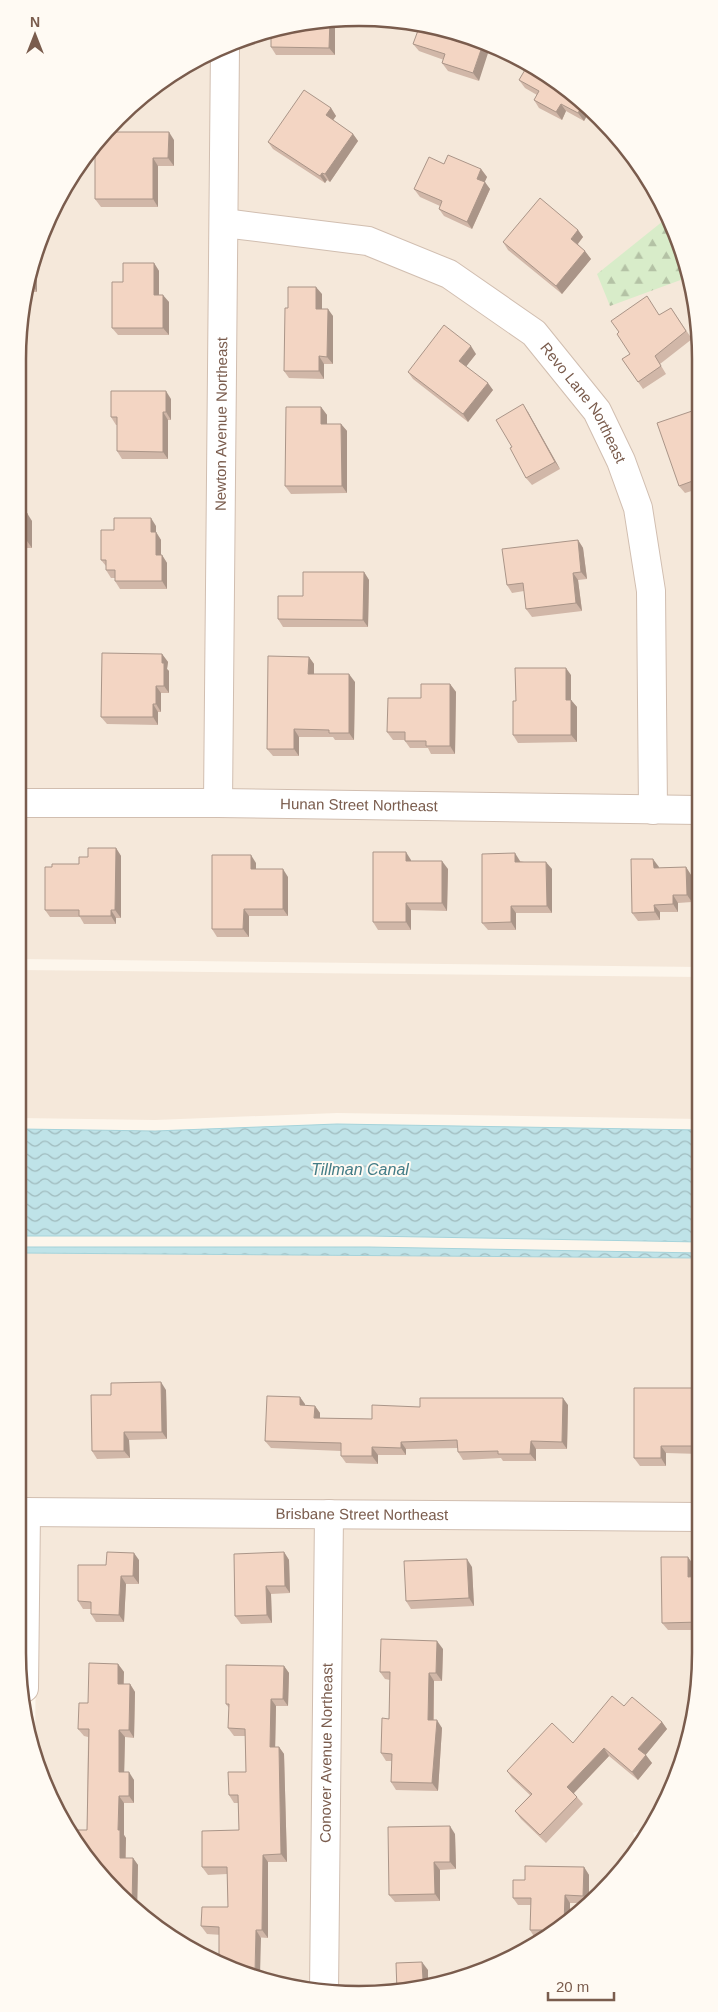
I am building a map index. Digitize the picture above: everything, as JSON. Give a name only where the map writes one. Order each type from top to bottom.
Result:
[{"type":"street","name":"Newton Avenue Northeast","points":[[218,803],[225,55]]},
{"type":"street","name":"Revo Lane Northeast","points":[[224,223],[368,241],[449,274],[534,334],[597,411],[621,461],[638,508],[651,591],[653,810]]},
{"type":"street","name":"Hunan Street Northeast","points":[[26,803],[218,803],[692,810]]},
{"type":"street","name":"Brisbane Street Northeast","points":[[26,1512],[692,1517]]},
{"type":"street","name":"Conover Avenue Northeast","points":[[324,1984],[329,1514]]},
{"type":"shaded area","points":[[359,26],[381,27],[402,29],[445,38],[466,44],[506,61],[544,82],[562,95],[594,124],[623,156],[647,193],[674,252],[685,294],[691,337],[692,967],[26,959],[26,359],[29,316],[33,294],[44,252],[52,232],[82,174],[109,140],[140,109],[174,82],[193,71],[252,44],[316,29]]},
{"type":"shaded area","points":[[26,970],[692,977],[692,1119],[337,1113],[155,1120],[26,1118]]},
{"type":"shaded area","points":[[26,1253],[692,1258],[692,1504],[26,1499]]},
{"type":"shaded area","points":[[37,1525],[318,1527],[313,1982],[252,1968],[212,1951],[174,1930],[140,1903],[109,1872],[82,1838],[52,1780],[44,1760],[35,1727]]},
{"type":"shaded area","points":[[341,1527],[692,1530],[692,1653],[689,1696],[685,1718],[674,1760],[666,1780],[647,1819],[640,1830],[633,1833],[635,1839],[623,1856],[594,1888],[562,1917],[525,1941],[486,1960],[445,1974],[402,1983],[359,1986],[335,1985]]},
{"type":"green space","points":[[662,222],[674,252],[682,280],[610,306],[597,274]]},
{"type":"water","name":"Tillman Canal","points":[[337,1124],[692,1130],[692,1242],[369,1236],[26,1236],[26,1129],[155,1131]]},
{"type":"water","points":[[26,1247],[369,1247],[692,1253],[692,1258],[26,1253]]},
{"type":"building","points":[[330,28],[329,48],[271,47],[271,39]]},
{"type":"building","points":[[417,32],[466,44],[481,50],[473,73],[442,63],[445,54],[413,44]]},
{"type":"building","points":[[524,71],[544,82],[579,110],[578,113],[561,104],[556,112],[534,100],[539,91],[519,80]]},
{"type":"building","points":[[304,90],[331,108],[326,115],[353,134],[325,174],[322,173],[320,176],[268,142]]},
{"type":"building","points":[[116,132],[169,132],[168,158],[153,158],[153,199],[95,199],[95,156]]},
{"type":"building","points":[[448,155],[481,169],[477,179],[485,182],[467,222],[439,209],[442,201],[414,189],[429,157],[444,164]]},
{"type":"building","points":[[540,198],[578,230],[571,239],[585,251],[556,286],[503,242]]},
{"type":"building","points":[[123,263],[154,263],[154,295],[163,295],[163,328],[112,328],[112,282],[123,282]]},
{"type":"building","points":[[288,287],[316,287],[316,309],[328,309],[327,357],[319,356],[319,371],[284,371],[285,308],[288,308]]},
{"type":"building","points":[[647,296],[659,315],[671,308],[686,331],[655,356],[661,366],[638,382],[622,359],[630,354],[611,321]]},
{"type":"building","points":[[444,325],[471,346],[459,361],[488,383],[463,414],[408,372]]},
{"type":"building","points":[[111,391],[166,391],[166,412],[163,412],[163,452],[117,451],[117,417],[111,417]]},
{"type":"building","points":[[523,404],[555,462],[526,478],[510,448],[512,447],[496,420]]},
{"type":"building","points":[[286,407],[321,407],[321,424],[341,424],[342,486],[285,486]]},
{"type":"building","points":[[692,411],[692,481],[679,486],[657,423]]},
{"type":"building","points":[[26,513],[27,513],[26,541]]},
{"type":"building","points":[[114,518],[151,518],[151,532],[156,532],[156,555],[162,555],[162,581],[115,581],[115,570],[106,570],[106,560],[101,560],[101,530],[114,530]]},
{"type":"building","points":[[578,540],[581,572],[573,573],[576,603],[526,609],[523,583],[507,585],[502,549]]},
{"type":"building","points":[[303,572],[364,572],[363,620],[278,619],[278,596],[303,596]]},
{"type":"building","points":[[102,653],[162,654],[164,686],[156,686],[156,704],[153,704],[153,717],[101,717]]},
{"type":"building","points":[[268,656],[309,657],[308,674],[349,674],[349,733],[329,733],[329,730],[294,729],[294,749],[267,749]]},
{"type":"building","points":[[515,668],[566,668],[566,700],[571,700],[571,735],[513,735],[513,701],[516,701]]},
{"type":"building","points":[[421,684],[450,684],[450,746],[426,746],[426,741],[405,741],[405,732],[387,732],[388,698],[421,698]]},
{"type":"building","points":[[88,848],[116,848],[115,910],[111,910],[111,916],[79,916],[79,910],[45,910],[45,867],[52,867],[52,864],[79,864],[79,857],[88,857]]},
{"type":"building","points":[[373,852],[406,852],[406,861],[442,861],[442,903],[406,903],[406,922],[373,922]]},
{"type":"building","points":[[515,853],[515,862],[546,862],[547,906],[511,906],[511,922],[482,923],[482,854]]},
{"type":"building","points":[[212,855],[251,855],[251,869],[283,869],[283,909],[244,909],[243,929],[212,929]]},
{"type":"building","points":[[631,859],[653,859],[654,868],[686,867],[687,895],[673,895],[673,904],[654,905],[655,912],[632,913]]},
{"type":"building","points":[[161,1382],[162,1432],[124,1432],[124,1451],[92,1451],[91,1395],[111,1395],[111,1383]]},
{"type":"building","points":[[634,1388],[692,1388],[692,1446],[661,1446],[661,1458],[634,1458]]},
{"type":"building","points":[[267,1396],[300,1397],[300,1405],[315,1406],[314,1418],[372,1419],[372,1405],[420,1407],[420,1398],[563,1398],[562,1442],[531,1441],[530,1454],[498,1454],[498,1451],[458,1452],[457,1440],[401,1442],[401,1448],[372,1447],[372,1456],[341,1456],[341,1443],[265,1441]]},
{"type":"building","points":[[107,1552],[134,1553],[133,1576],[121,1576],[119,1615],[91,1614],[91,1602],[78,1601],[78,1565],[106,1565]]},
{"type":"building","points":[[284,1552],[285,1586],[266,1586],[267,1615],[235,1616],[234,1554]]},
{"type":"building","points":[[661,1557],[688,1557],[688,1577],[692,1577],[692,1622],[662,1623]]},
{"type":"building","points":[[467,1559],[469,1598],[406,1601],[404,1561]]},
{"type":"building","points":[[381,1639],[437,1641],[436,1673],[429,1673],[428,1720],[437,1720],[432,1783],[391,1782],[392,1754],[381,1753],[382,1718],[389,1719],[390,1672],[380,1672]]},
{"type":"building","points":[[89,1663],[118,1664],[118,1684],[130,1684],[129,1730],[119,1730],[119,1772],[129,1772],[129,1796],[119,1796],[118,1830],[120,1830],[120,1858],[133,1858],[132,1896],[95,1856],[77,1830],[87,1830],[89,1729],[78,1729],[79,1703],[88,1703]]},
{"type":"building","points":[[226,1665],[284,1666],[283,1699],[271,1699],[270,1747],[279,1747],[281,1854],[263,1855],[262,1930],[256,1930],[255,1969],[219,1954],[219,1927],[201,1926],[202,1907],[228,1907],[227,1867],[202,1867],[202,1831],[239,1830],[238,1795],[229,1795],[228,1772],[246,1772],[245,1729],[228,1728],[229,1704],[226,1704]]},
{"type":"building","points":[[612,1696],[624,1706],[632,1697],[662,1722],[638,1749],[646,1755],[632,1772],[604,1748],[567,1787],[577,1797],[540,1835],[515,1811],[532,1794],[507,1771],[552,1723],[573,1743]]},
{"type":"building","points":[[450,1826],[450,1862],[434,1862],[435,1894],[389,1895],[388,1827]]},
{"type":"building","points":[[525,1866],[584,1867],[583,1896],[565,1895],[564,1915],[542,1931],[530,1930],[531,1898],[513,1898],[513,1880],[525,1880]]},
{"type":"building","points":[[422,1962],[423,1979],[397,1984],[396,1963]]}]
